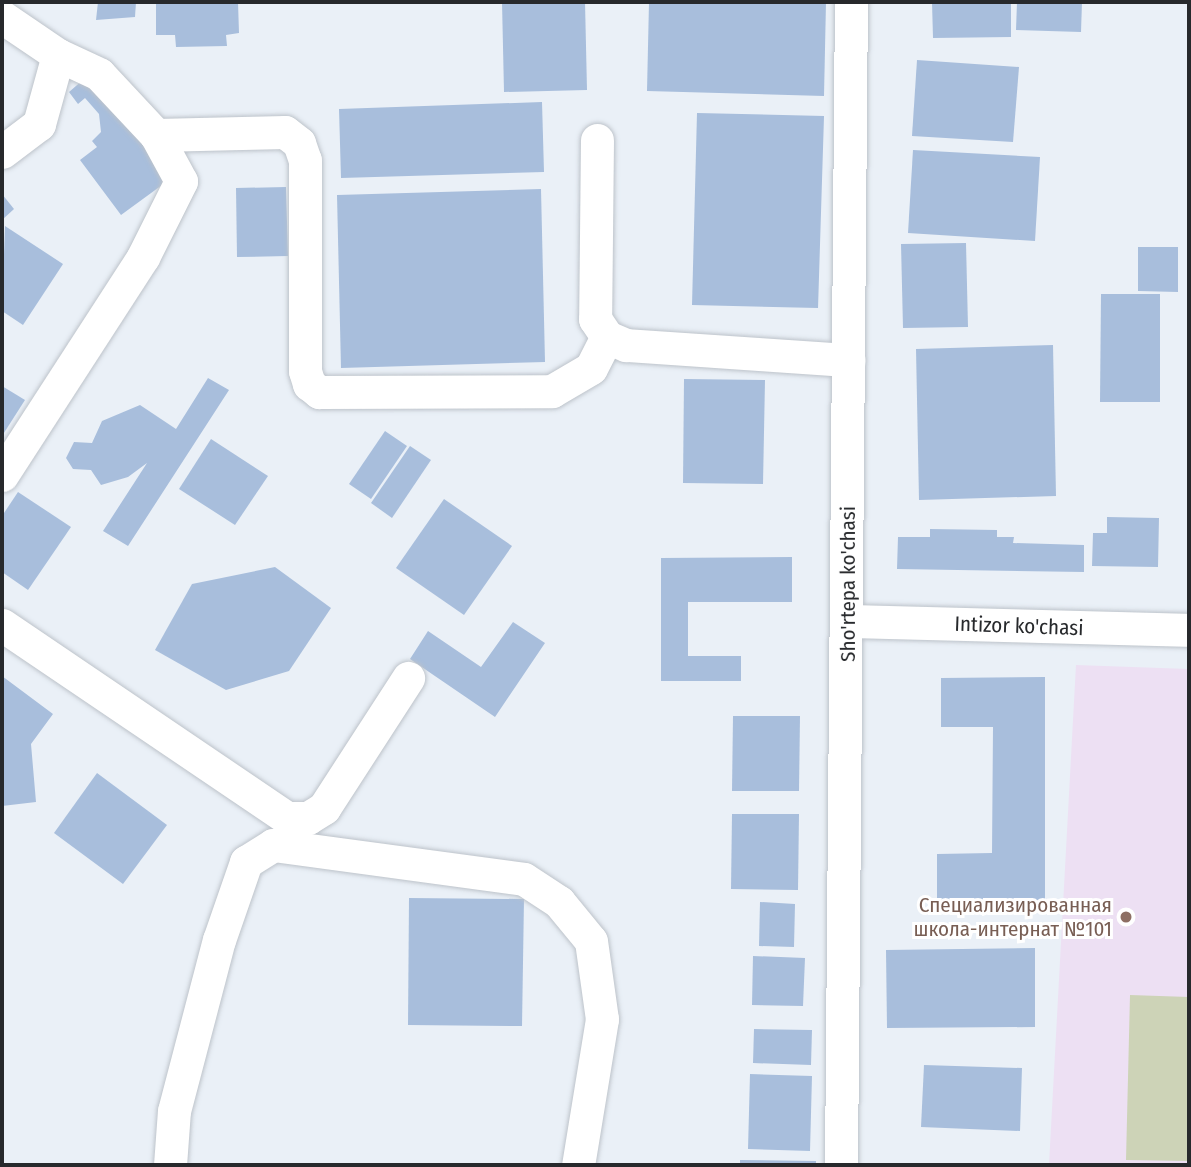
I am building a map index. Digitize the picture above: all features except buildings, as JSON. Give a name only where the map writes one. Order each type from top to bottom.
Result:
[{"type":"street","name":"Sho'rtepa ko'chasi","points":[[841,1165],[848,621],[851,2]]},
{"type":"street","points":[[2,17],[58,55],[99,74],[156,135],[181,181],[143,257],[2,475]]},
{"type":"street","points":[[2,152],[39,124],[58,55]]},
{"type":"street","points":[[156,135],[285,131],[299,143],[305,160],[305,371],[309,384],[319,392],[552,391],[591,368],[607,337]]},
{"type":"street","points":[[597,140],[595,319],[607,337],[626,345],[848,360]]},
{"type":"street","name":"Intizor ko'chasi","points":[[848,621],[1189,630]]},
{"type":"street","points":[[2,625],[287,818],[308,818],[324,808],[408,678]]},
{"type":"street","points":[[170,1165],[174,1111],[219,940],[246,862],[273,845],[524,879],[559,902],[591,941],[601,1019],[578,1165]]},
{"type":"shaded area","name":"Специализированная школа-интернат №101","points":[[1076,665],[1189,669],[1189,1165],[1049,1165]]},
{"type":"green space","points":[[1130,995],[1189,997],[1189,1161],[1126,1160]]},
{"type":"place","name":"Специализированная школа-интернат №101","points":[[1126,917]]}]
